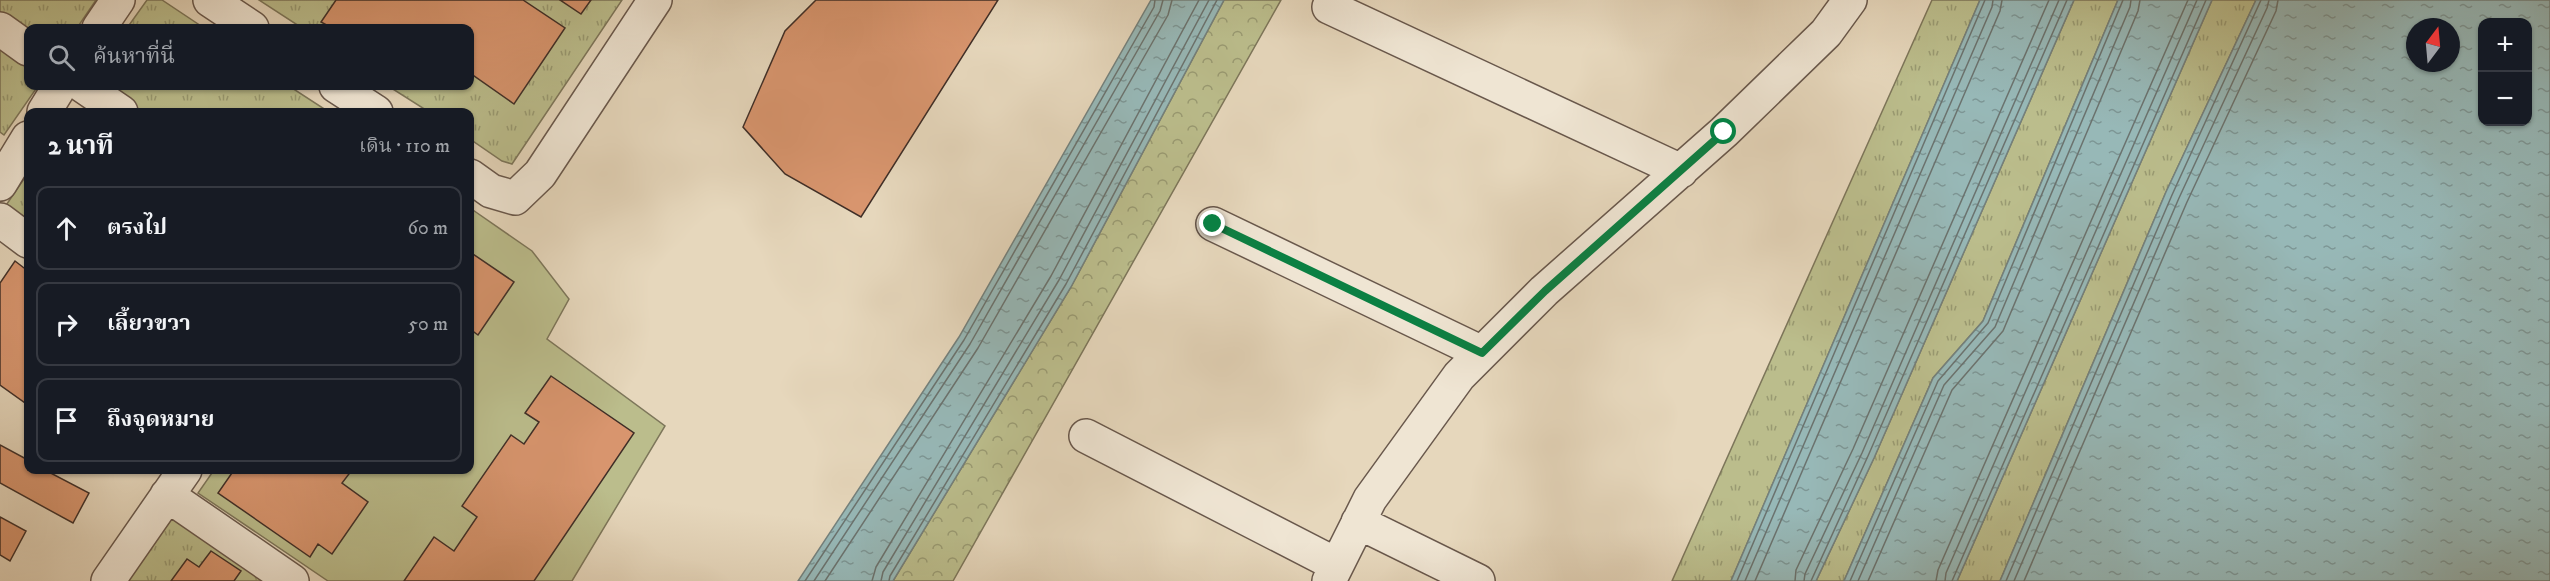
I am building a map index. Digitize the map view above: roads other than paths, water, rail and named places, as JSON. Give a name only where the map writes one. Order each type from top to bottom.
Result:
[{"type":"street","points":[[102,24],[118,0]]},
{"type":"street","points":[[210,0],[246,24]]},
{"type":"street","points":[[474,179],[491,191],[515,198],[540,174],[655,0]]},
{"type":"street","points":[[1086,436],[1333,573],[1370,499],[1459,376],[1545,291],[1724,132],[1826,33],[1850,0]]},
{"type":"street","points":[[1329,7],[1681,171]]},
{"type":"street","points":[[0,29],[24,46]]},
{"type":"street","points":[[46,108],[58,90]]},
{"type":"street","points":[[89,90],[115,108]]},
{"type":"street","points":[[342,90],[370,108]]},
{"type":"street","points":[[3,171],[24,143]]},
{"type":"street","points":[[0,220],[24,238]]},
{"type":"street","points":[[1213,224],[1482,353]]},
{"type":"street","points":[[108,581],[176,482],[292,581]]},
{"type":"street","points":[[1358,522],[1478,581]]},
{"type":"water","points":[[1151,0],[1224,0],[1071,287],[893,581],[798,581],[959,337]]},
{"type":"water","points":[[1980,0],[2074,0],[1874,458],[1816,581],[1731,581]]},
{"type":"water","points":[[2118,0],[2212,0],[1957,581],[1844,581],[1933,378],[1983,321]]},
{"type":"water","points":[[2256,0],[2550,0],[2550,581],[2000,581],[2166,192]]}]
